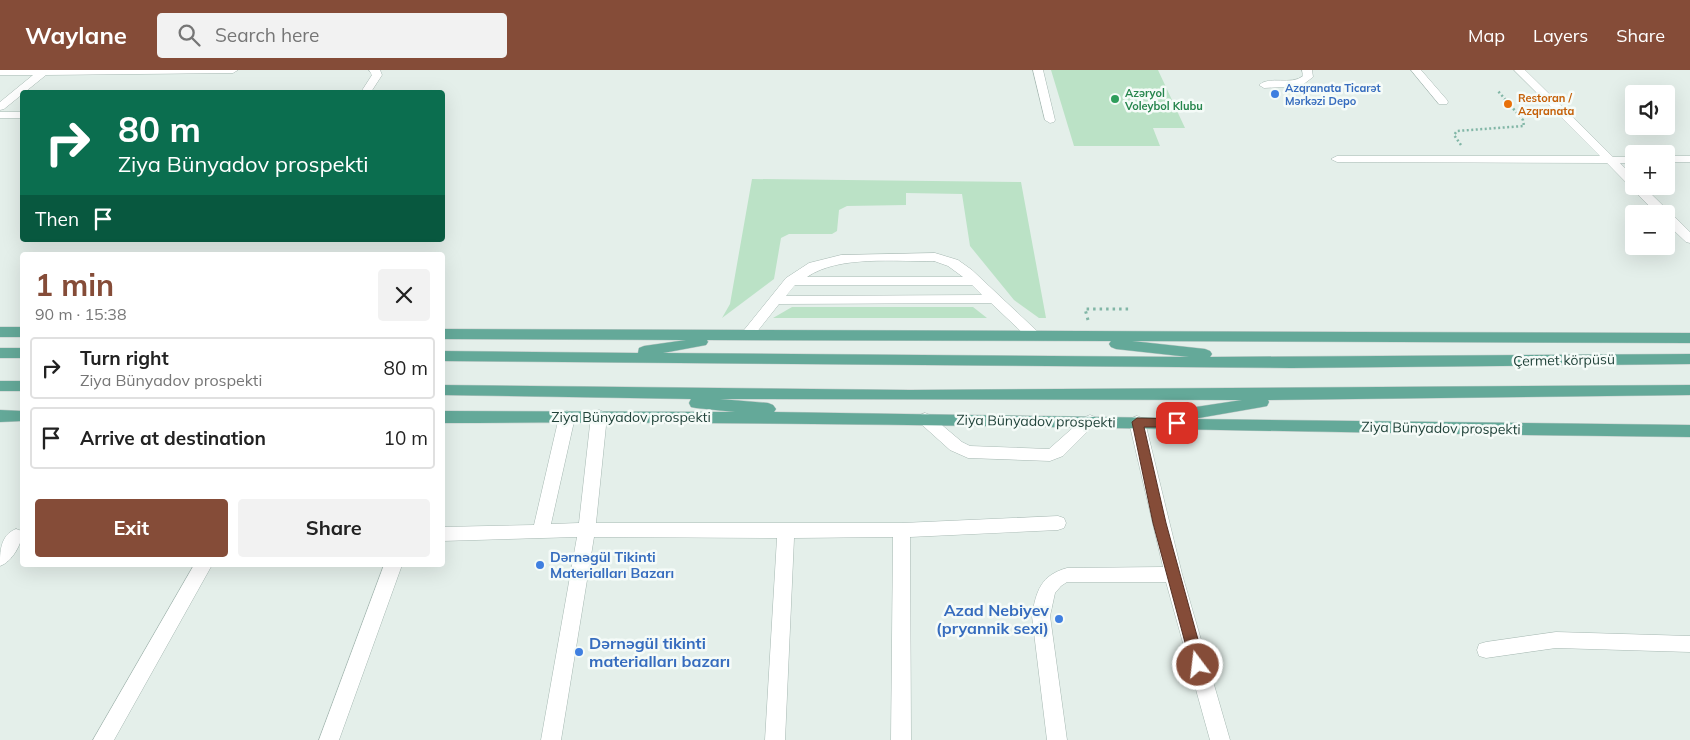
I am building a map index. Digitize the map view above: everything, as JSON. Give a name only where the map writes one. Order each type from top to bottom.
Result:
[{"type":"main road","points":[[0,332],[20,332]]},
{"type":"main road","points":[[445,334],[1690,338]]},
{"type":"main road","points":[[600,358],[747,335]]},
{"type":"main road","points":[[1032,335],[1291,363]]},
{"type":"main road","points":[[0,353],[20,353]]},
{"type":"main road","points":[[445,356],[1291,363]]},
{"type":"main road","name":"Çermet körpüsü","points":[[1291,363],[1690,358]]},
{"type":"main road","points":[[0,386],[20,386]]},
{"type":"main road","name":"Ziya Bünyadov prospekti","points":[[445,390],[585,393],[1306,395],[1690,390]]},
{"type":"main road","points":[[585,393],[892,419]]},
{"type":"main road","points":[[1137,422],[1306,395]]},
{"type":"main road","points":[[0,416],[20,416]]},
{"type":"main road","name":"Ziya Bünyadov prospekti","points":[[445,417],[599,416],[926,419],[1445,429],[1690,431]]},
{"type":"street","points":[[0,72],[233,70]]},
{"type":"street","points":[[367,90],[377,75],[374,70]]},
{"type":"street","points":[[1038,70],[1050,120]]},
{"type":"street","points":[[1264,85],[1301,83],[1308,76],[1308,70]]},
{"type":"street","points":[[1416,70],[1442,102]]},
{"type":"street","points":[[1519,70],[1625,175]]},
{"type":"street","points":[[21,90],[43,72]]},
{"type":"street","points":[[0,107],[20,91]]},
{"type":"street","points":[[0,115],[20,115]]},
{"type":"street","points":[[1337,159],[1625,160]]},
{"type":"street","points":[[1675,159],[1690,159]]},
{"type":"street","points":[[1645,195],[1655,205]]},
{"type":"street","points":[[1675,224],[1688,236]]},
{"type":"street","points":[[747,335],[791,281],[814,266],[841,259],[935,257],[953,263],[976,281],[1032,335]]},
{"type":"street","points":[[791,281],[976,281]]},
{"type":"street","points":[[776,300],[995,299]]},
{"type":"street","points":[[551,740],[587,530],[596,461],[599,416]]},
{"type":"street","points":[[541,531],[567,417]]},
{"type":"street","points":[[926,419],[956,446],[968,452],[1050,455],[1056,452],[1090,421]]},
{"type":"street","points":[[1137,422],[1173,574],[1220,740]]},
{"type":"street","points":[[445,534],[587,530],[902,530],[1058,523]]},
{"type":"street","points":[[901,740],[902,530]]},
{"type":"street","points":[[775,740],[786,531]]},
{"type":"street","points":[[0,559],[13,537]]},
{"type":"street","points":[[103,740],[202,567]]},
{"type":"street","points":[[328,740],[392,567]]},
{"type":"street","points":[[1056,740],[1041,616],[1044,597],[1050,586],[1060,577],[1067,575],[1173,574]]},
{"type":"street","points":[[1486,650],[1556,640],[1690,644]]},
{"type":"path","points":[[1471,160],[1454,135],[1457,131],[1524,126],[1522,120],[1498,91]]},
{"type":"path","points":[[1085,309],[1131,309]]},
{"type":"green space","name":"Azəryol Voleybol Klubu","points":[[1051,70],[1158,70],[1185,128],[1153,128],[1160,146],[1074,146]]},
{"type":"green space","points":[[752,179],[1021,182],[1046,318],[1039,318],[1014,300],[970,246],[962,194],[906,193],[906,205],[847,206],[839,210],[837,231],[832,234],[789,234],[781,238],[774,279],[722,318],[730,304]]},
{"type":"green space","points":[[792,307],[973,307],[987,318],[773,318]]},
{"type":"place","name":"Azqranata Ticarət Mərkəzi Depo","points":[[1275,94]]},
{"type":"place","name":"Azəryol Voleybol Klubu","points":[[1115,99]]},
{"type":"place","name":"Restoran / Azqranata","points":[[1508,104]]},
{"type":"place","name":"Dərnəgül Tikinti Materialları Bazarı","points":[[540,565]]},
{"type":"place","name":"Azad Nebiyev (pryannik sexi)","points":[[1059,619]]},
{"type":"place","name":"Dərnəgül tikinti materialları bazarı","points":[[579,652]]},
{"type":"route","points":[[1177,423],[1137,422],[1160,523],[1198,665]]}]
